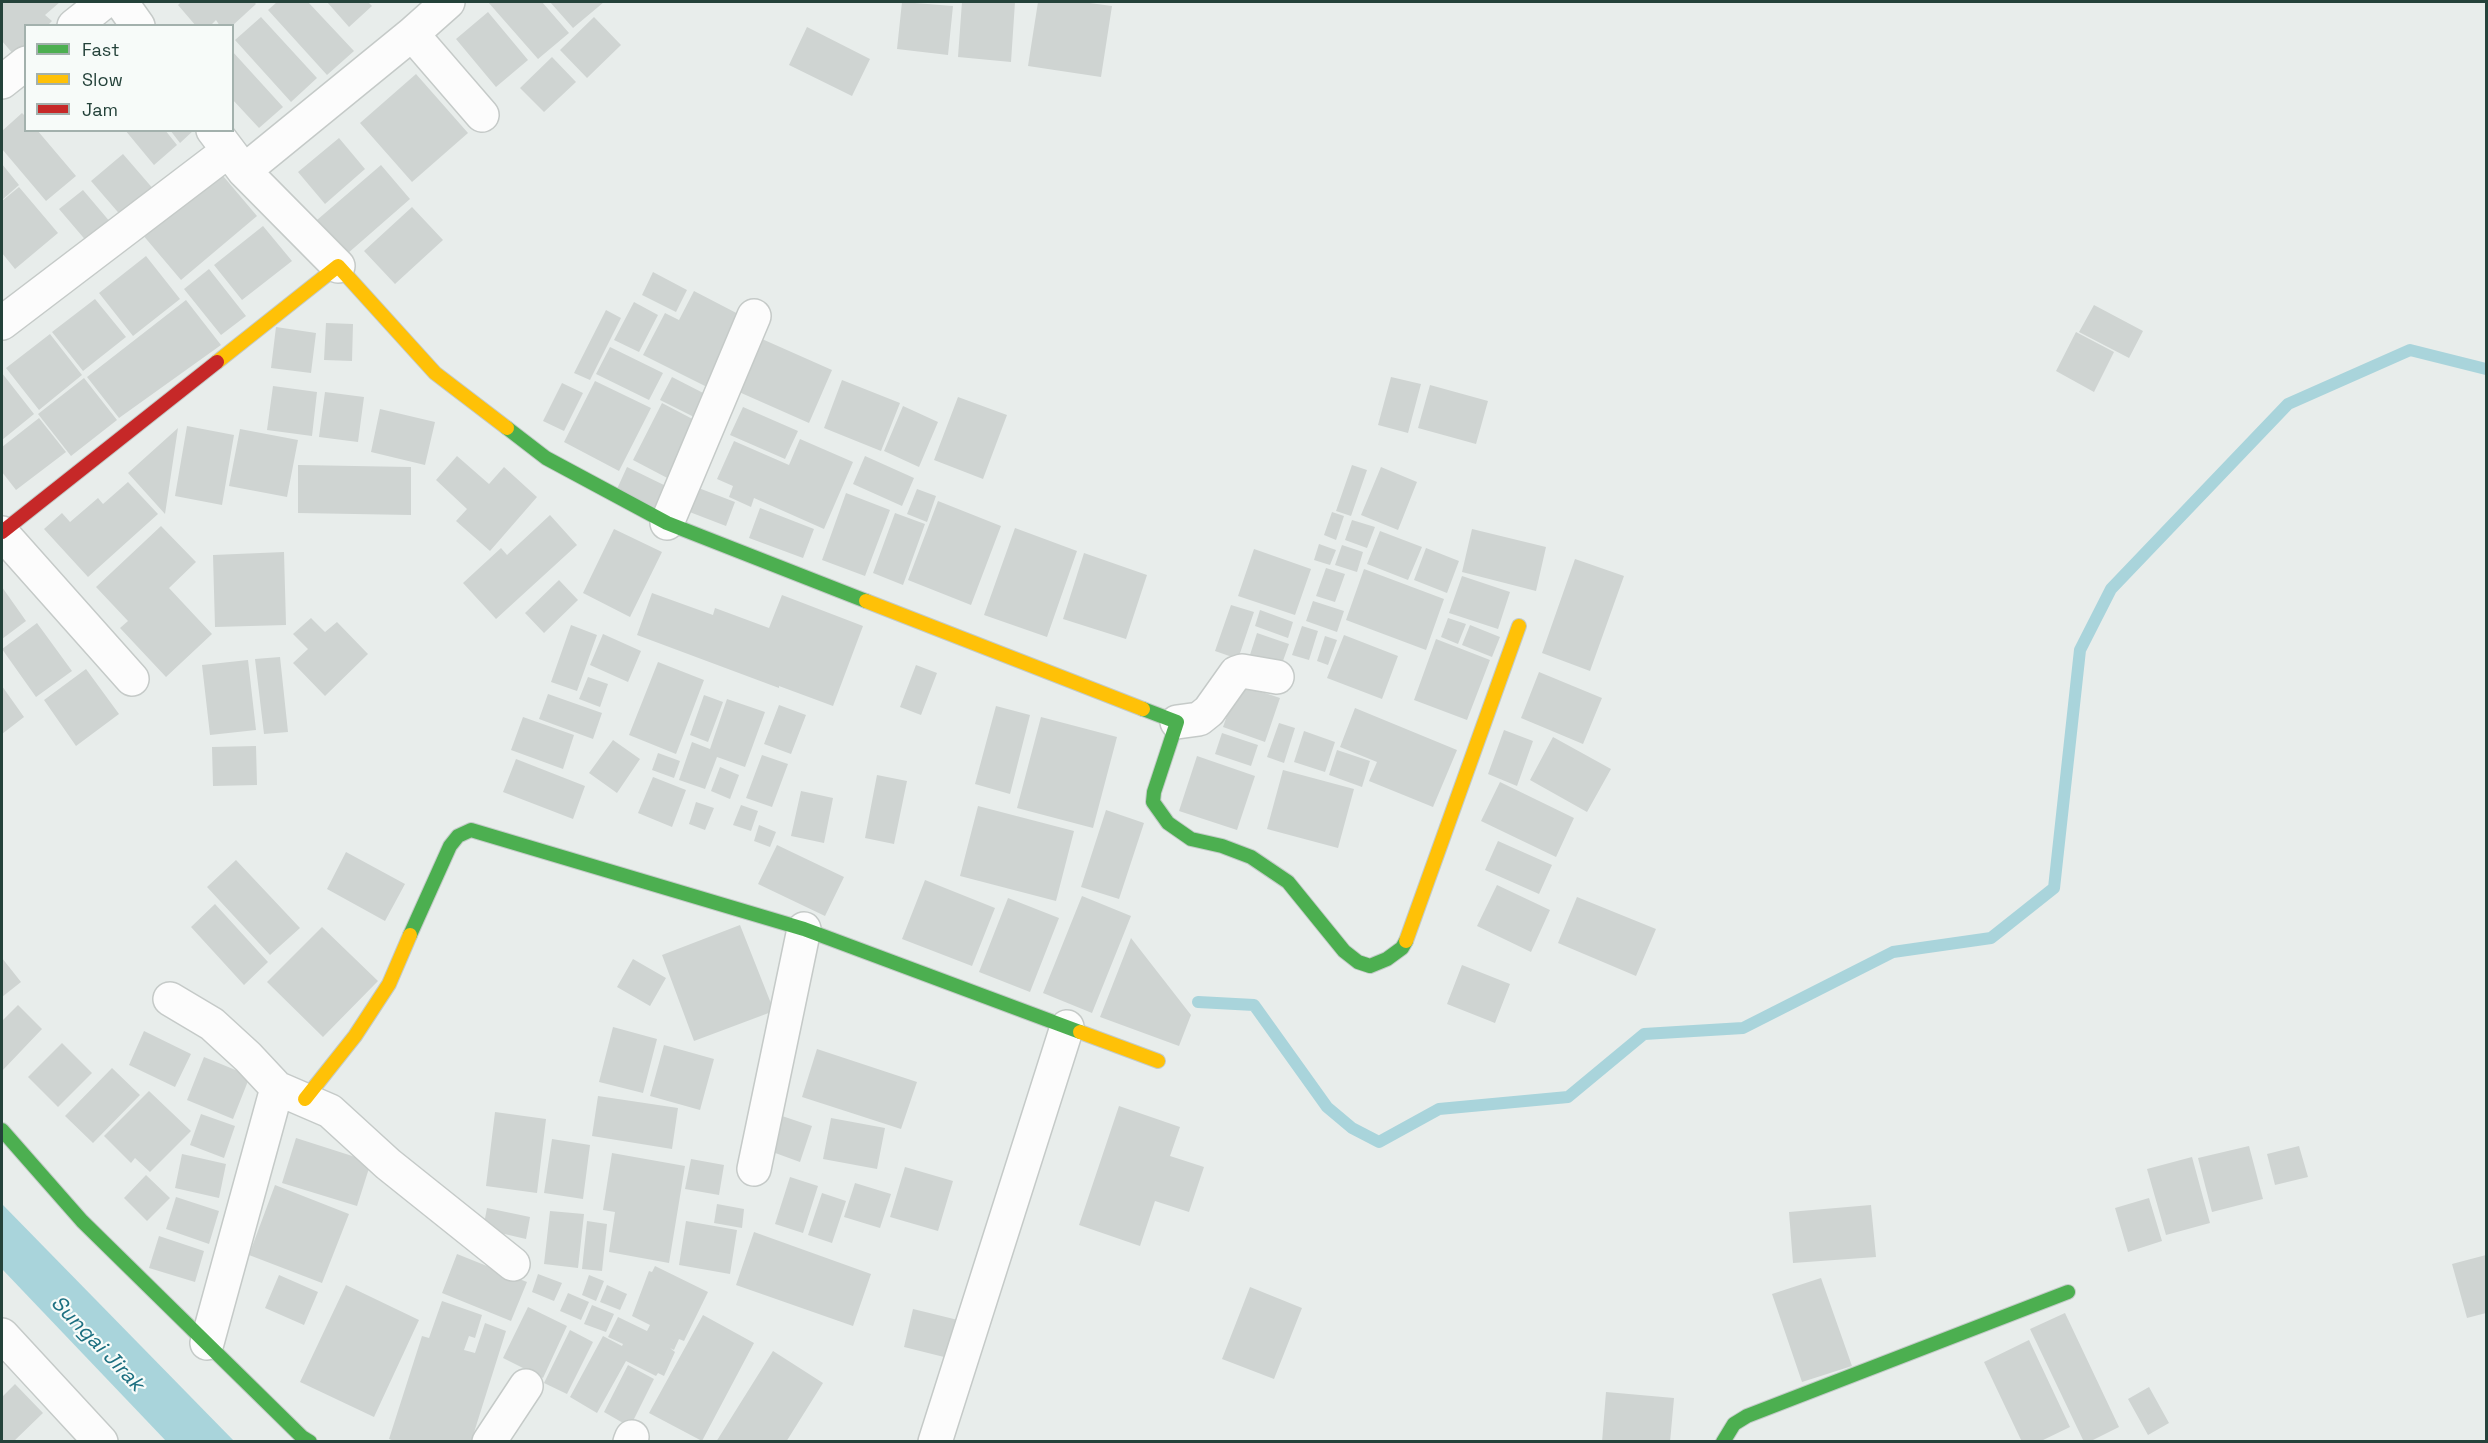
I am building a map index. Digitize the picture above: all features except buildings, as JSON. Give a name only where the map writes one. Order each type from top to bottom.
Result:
[{"type":"street","points":[[76,24],[104,2]]},
{"type":"street","points":[[121,2],[137,24]]},
{"type":"street","points":[[2,323],[228,151],[412,34],[448,2]]},
{"type":"street","points":[[412,34],[482,115]]},
{"type":"street","points":[[2,82],[24,65]]},
{"type":"street","points":[[228,151],[338,266],[435,373],[546,458],[667,523],[1177,723],[1199,719],[1209,711],[1236,673],[1242,671],[1277,677]]},
{"type":"street","points":[[132,679],[2,532],[338,266]]},
{"type":"street","points":[[667,523],[754,316]]},
{"type":"street","points":[[1177,723],[1154,792],[1154,802],[1158,811],[1168,823],[1191,839],[1222,846],[1251,858],[1288,882],[1344,951],[1358,962],[1371,966],[1402,948],[1412,928],[1518,626]]},
{"type":"street","points":[[207,1343],[291,1094],[355,1036],[389,984],[450,846],[458,836],[471,830],[804,929],[1158,1062]]},
{"type":"street","points":[[754,1169],[804,929]]},
{"type":"street","points":[[170,999],[212,1024],[291,1094],[330,1111],[388,1164],[513,1264]]},
{"type":"street","points":[[935,1442],[1067,1027]]},
{"type":"street","points":[[2,1130],[82,1221],[302,1437],[310,1442]]},
{"type":"street","points":[[1723,1442],[1734,1424],[1747,1416],[2068,1292]]},
{"type":"street","points":[[2,1335],[101,1442]]},
{"type":"street","points":[[489,1442],[526,1386]]},
{"type":"water","name":"Sungai Jirak","points":[[2,1204],[234,1441],[166,1441],[2,1269]]},
{"type":"waterway","points":[[1198,1002],[1254,1005],[1327,1107],[1352,1128],[1379,1142],[1439,1109],[1568,1097],[1644,1034],[1743,1028],[1893,952],[1991,938],[2054,888],[2080,650],[2111,589],[2288,404],[2410,350],[2486,369]]},
{"type":"traffic: fast","points":[[507,428],[546,458],[667,523],[866,601]]},
{"type":"traffic: fast","points":[[1143,709],[1177,722],[1154,792],[1153,802],[1168,823],[1191,839],[1222,846],[1251,857],[1288,882],[1344,951],[1358,962],[1370,966],[1387,959],[1402,948],[1406,941]]},
{"type":"traffic: fast","points":[[410,935],[450,846],[458,836],[471,830],[804,929],[1080,1032]]},
{"type":"traffic: fast","points":[[2,1130],[82,1221],[302,1437],[310,1442]]},
{"type":"traffic: fast","points":[[1723,1442],[1734,1424],[1747,1416],[2068,1292]]},
{"type":"traffic: slow","points":[[217,362],[338,266],[435,373],[507,428]]},
{"type":"traffic: slow","points":[[866,601],[1143,709]]},
{"type":"traffic: slow","points":[[1406,941],[1519,626]]},
{"type":"traffic: slow","points":[[305,1099],[355,1036],[389,984],[410,935]]},
{"type":"traffic: slow","points":[[1080,1032],[1158,1061]]},
{"type":"traffic: jam","points":[[2,532],[217,362]]}]
